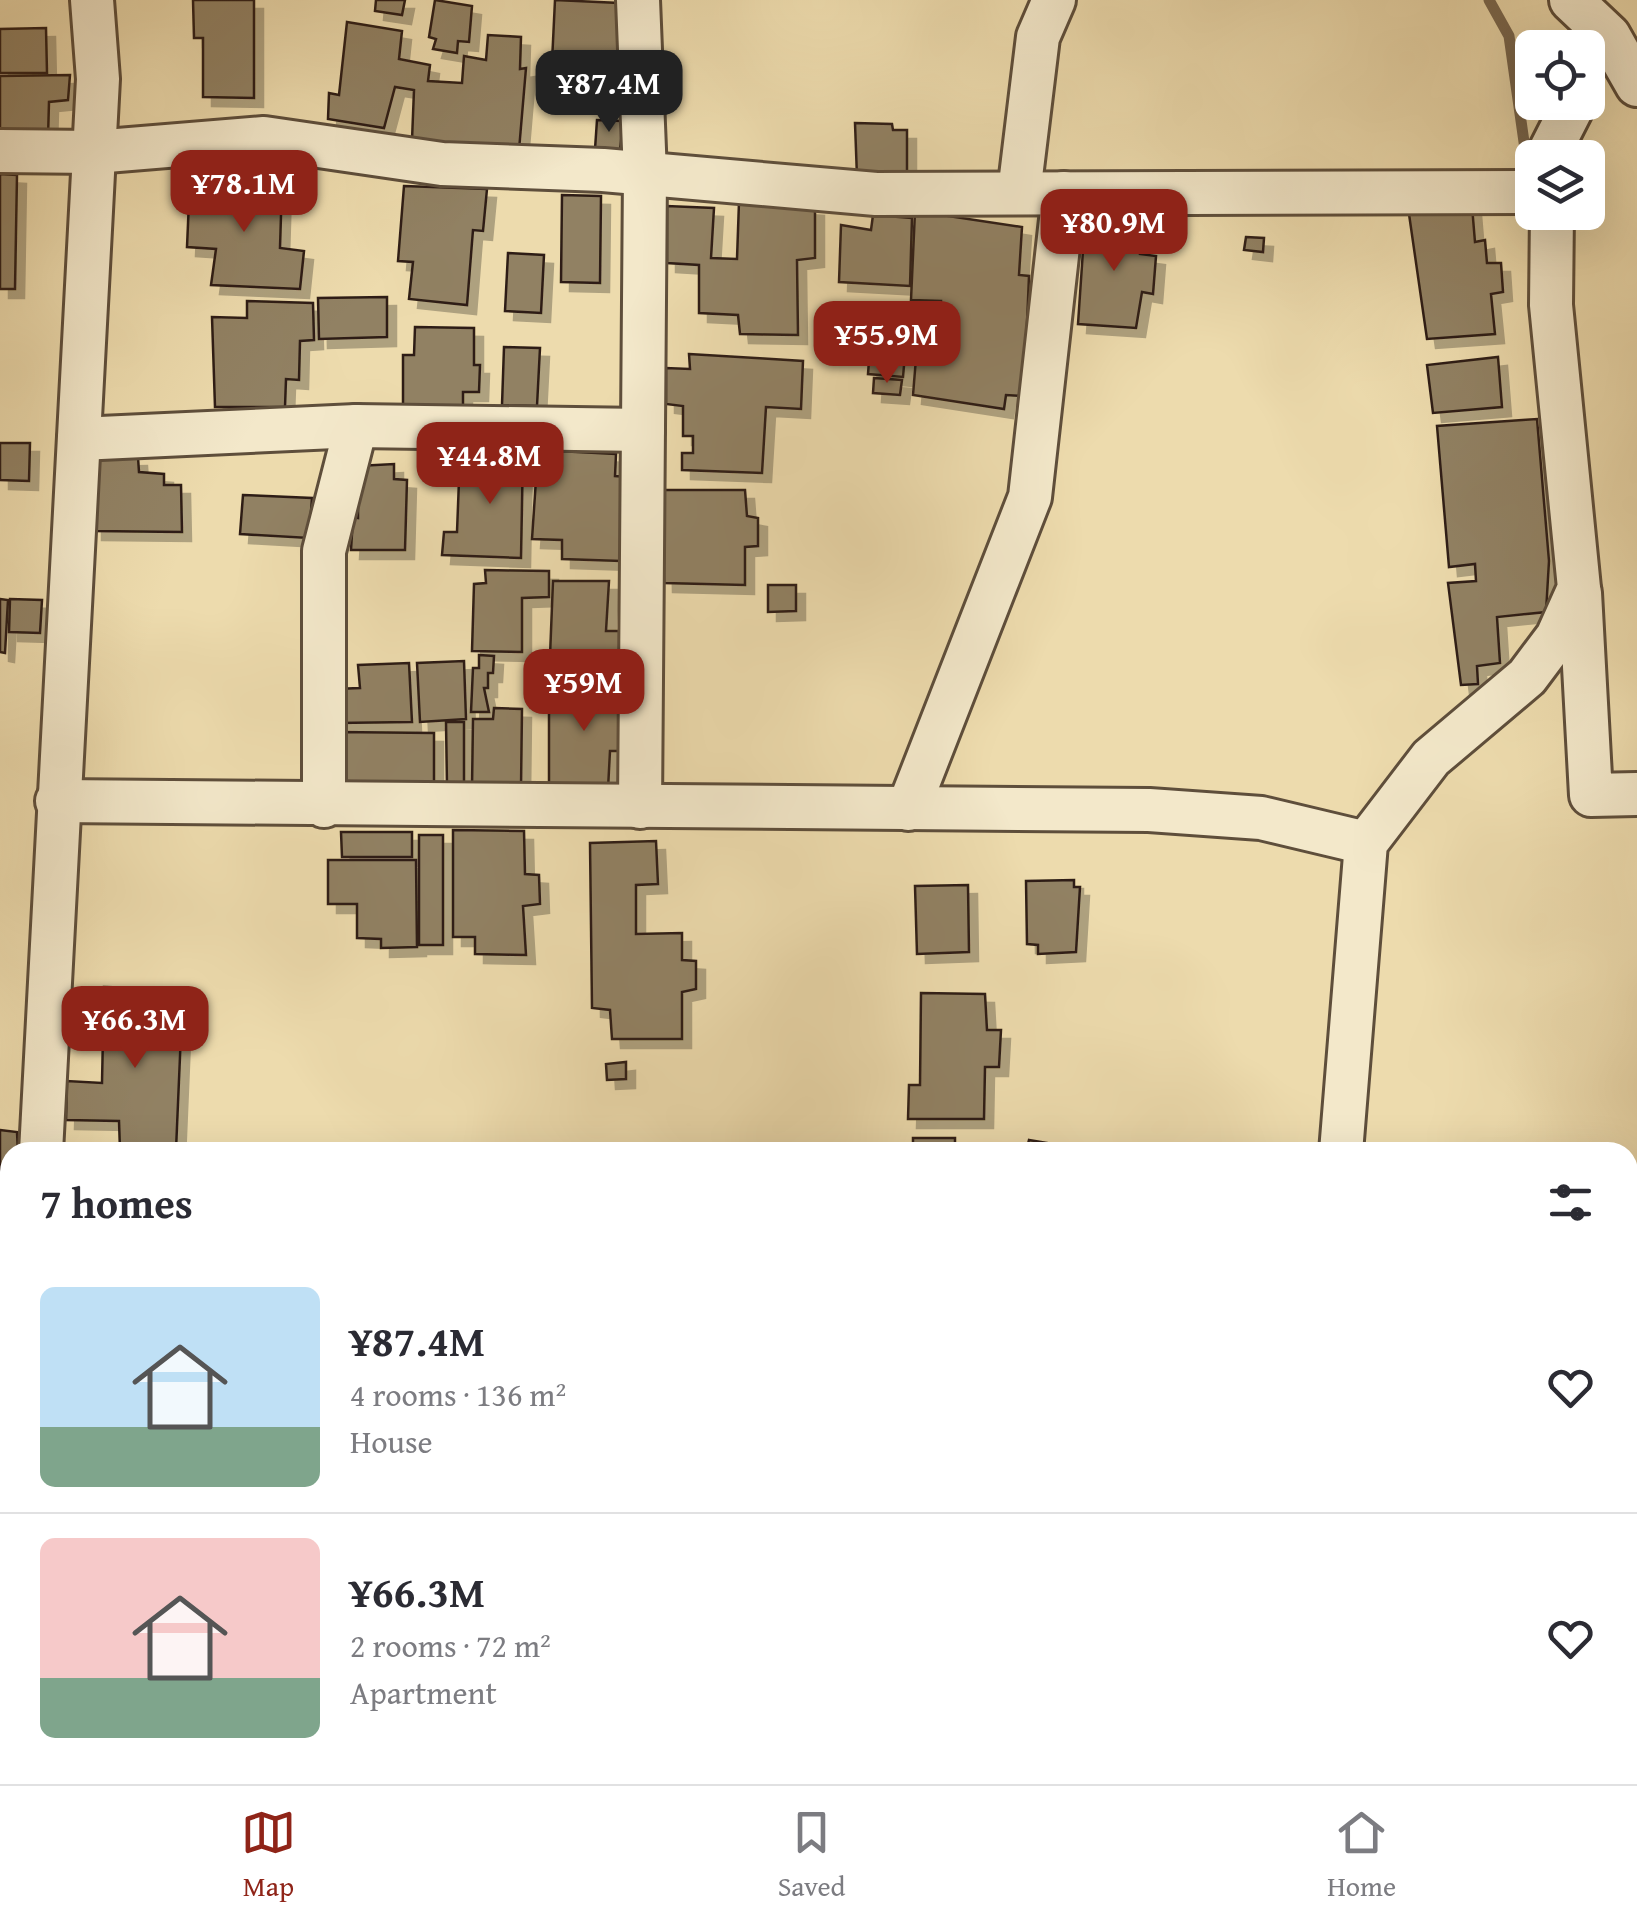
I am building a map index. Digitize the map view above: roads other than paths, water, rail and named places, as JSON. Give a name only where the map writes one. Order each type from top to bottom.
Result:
[{"type":"street","points":[[41,1142],[98,79],[92,0]]},
{"type":"street","points":[[638,0],[646,174],[640,808]]},
{"type":"street","points":[[1019,193],[1038,37],[1054,0]]},
{"type":"street","points":[[1571,0],[1608,36],[1637,85]]},
{"type":"street","points":[[1605,42],[1608,36]]},
{"type":"street","points":[[0,150],[94,152],[264,138],[442,164],[646,174],[876,194],[1515,192]]},
{"type":"street","points":[[908,809],[1030,496],[1064,193]]},
{"type":"street","points":[[1552,230],[1552,305],[1580,588],[1591,795],[1637,794]]},
{"type":"street","points":[[80,439],[356,426],[644,430]]},
{"type":"street","points":[[324,806],[324,551],[356,426]]},
{"type":"street","points":[[1342,1142],[1366,843],[1431,758],[1527,676],[1557,637],[1580,588]]},
{"type":"street","points":[[57,801],[1149,810],[1261,818],[1366,843]]},
{"type":"waterway","points":[[1489,0],[1509,36],[1524,140]]}]
